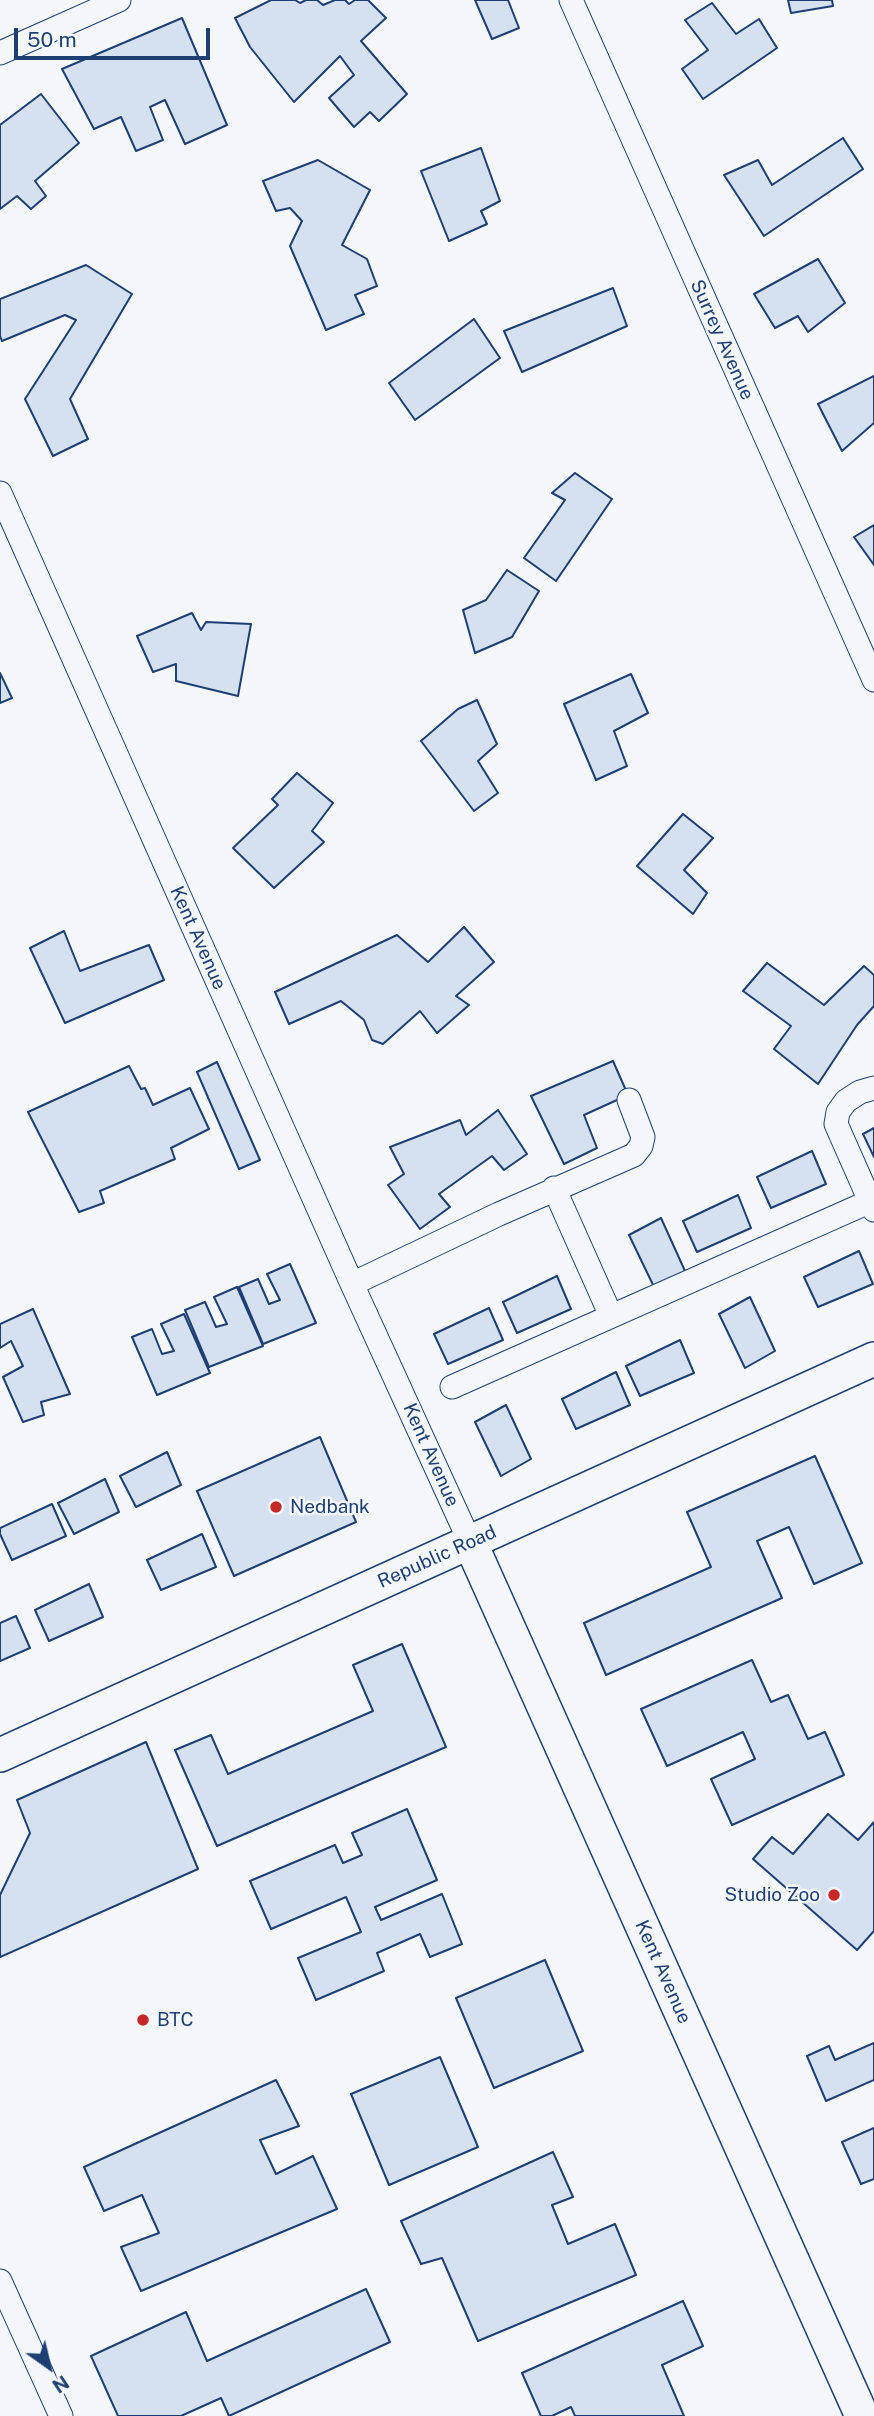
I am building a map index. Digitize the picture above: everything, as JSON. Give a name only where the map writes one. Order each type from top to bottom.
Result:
[{"type":"main road","name":"Republic Road","points":[[0,1755],[874,1359]]},
{"type":"main road","name":"Kent Avenue","points":[[470,1542],[862,2416]]},
{"type":"street","points":[[0,53],[119,0]]},
{"type":"street","name":"Surrey Avenue","points":[[571,0],[874,680]]},
{"type":"street","name":"Kent Avenue","points":[[0,494],[470,1542]]},
{"type":"street","points":[[452,1387],[611,1316],[872,1206],[836,1124],[838,1112],[846,1101],[860,1091],[874,1087]]},
{"type":"street","points":[[352,1284],[554,1188],[634,1155],[641,1146],[643,1137],[629,1100]]},
{"type":"street","points":[[554,1188],[611,1316]]},
{"type":"street","points":[[0,2281],[61,2416]]},
{"type":"building","points":[[271,0],[295,0],[300,3],[317,0],[323,5],[335,0],[345,0],[349,4],[355,0],[368,0],[386,18],[361,41],[407,94],[379,121],[370,112],[354,127],[329,98],[354,75],[340,56],[294,102],[250,47],[235,18]]},
{"type":"building","points":[[475,0],[508,0],[519,28],[492,39]]},
{"type":"building","points":[[788,0],[832,0],[833,6],[791,13]]},
{"type":"building","points":[[712,3],[736,34],[759,19],[777,48],[703,99],[682,69],[708,50],[685,20]]},
{"type":"building","points":[[182,18],[227,125],[185,144],[165,100],[150,107],[163,140],[136,151],[121,117],[94,129],[62,69]]},
{"type":"building","points":[[41,94],[79,143],[35,181],[46,196],[31,209],[17,196],[0,209],[0,125]]},
{"type":"building","points":[[843,138],[863,169],[764,236],[724,175],[758,160],[772,185]]},
{"type":"building","points":[[481,148],[500,201],[481,211],[487,224],[449,241],[421,171]]},
{"type":"building","points":[[318,160],[370,190],[342,245],[367,259],[377,286],[355,295],[364,314],[326,330],[290,246],[302,221],[290,208],[276,211],[263,181]]},
{"type":"building","points":[[818,259],[845,303],[808,332],[798,316],[775,328],[754,294]]},
{"type":"building","points":[[86,265],[132,294],[70,399],[88,439],[53,456],[25,399],[76,320],[65,315],[2,341],[0,299]]},
{"type":"building","points":[[613,288],[627,326],[522,372],[504,331]]},
{"type":"building","points":[[474,319],[500,358],[415,420],[389,383]]},
{"type":"building","points":[[874,376],[874,423],[842,451],[818,404]]},
{"type":"building","points":[[575,473],[612,499],[556,581],[524,558],[565,500],[552,493]]},
{"type":"building","points":[[874,525],[874,565],[854,537]]},
{"type":"building","points":[[507,570],[539,591],[512,637],[475,653],[463,610],[486,600]]},
{"type":"building","points":[[192,613],[201,630],[206,622],[251,624],[238,696],[176,681],[176,664],[153,672],[137,636]]},
{"type":"building","points":[[0,673],[12,698],[0,703]]},
{"type":"building","points":[[631,674],[648,713],[614,731],[627,766],[596,780],[564,704]]},
{"type":"building","points":[[477,700],[497,744],[478,761],[498,793],[474,811],[421,741],[458,709]]},
{"type":"building","points":[[297,773],[333,803],[312,831],[324,842],[274,888],[233,848],[278,805],[272,799]]},
{"type":"building","points":[[683,814],[713,838],[684,870],[707,893],[693,914],[637,866]]},
{"type":"building","points":[[464,927],[494,962],[456,996],[469,1005],[437,1033],[420,1011],[383,1044],[372,1040],[364,1020],[341,1001],[289,1024],[275,992],[397,935],[428,962]]},
{"type":"building","points":[[64,931],[80,971],[149,945],[164,980],[65,1023],[30,948]]},
{"type":"building","points":[[767,963],[824,1005],[864,966],[874,975],[874,1006],[857,1025],[818,1084],[774,1049],[791,1026],[743,991]]},
{"type":"building","points":[[613,1061],[628,1095],[584,1115],[597,1148],[564,1164],[531,1096]]},
{"type":"building","points":[[217,1062],[260,1160],[239,1169],[197,1072]]},
{"type":"building","points":[[129,1066],[153,1105],[190,1088],[209,1129],[171,1148],[175,1159],[100,1191],[104,1203],[79,1212],[28,1112]]},
{"type":"building","points":[[498,1110],[527,1154],[504,1170],[492,1156],[439,1194],[450,1207],[420,1229],[388,1185],[404,1174],[390,1147],[460,1120],[466,1135]]},
{"type":"building","points":[[874,1128],[874,1157],[863,1134]]},
{"type":"building","points":[[812,1151],[826,1184],[771,1208],[757,1177]]},
{"type":"building","points":[[738,1195],[751,1228],[697,1252],[683,1221]]},
{"type":"building","points":[[661,1218],[685,1271],[655,1289],[629,1235]]},
{"type":"building","points":[[859,1251],[873,1284],[818,1307],[804,1277]]},
{"type":"building","points":[[290,1264],[316,1323],[263,1344],[239,1287],[258,1279],[269,1304],[280,1300],[267,1274]]},
{"type":"building","points":[[557,1276],[571,1309],[517,1333],[503,1302]]},
{"type":"building","points":[[237,1287],[263,1346],[209,1367],[185,1310],[205,1302],[216,1327],[227,1324],[214,1297]]},
{"type":"building","points":[[750,1297],[775,1351],[745,1368],[719,1314]]},
{"type":"building","points":[[489,1308],[503,1340],[448,1364],[434,1334]]},
{"type":"building","points":[[33,1309],[70,1394],[41,1402],[44,1415],[23,1422],[3,1377],[23,1366],[11,1341],[0,1348],[0,1324]]},
{"type":"building","points":[[184,1314],[210,1373],[157,1395],[132,1337],[152,1329],[162,1354],[174,1351],[161,1324]]},
{"type":"building","points":[[680,1340],[694,1373],[640,1396],[626,1366]]},
{"type":"building","points":[[616,1372],[630,1405],[576,1429],[562,1399]]},
{"type":"building","points":[[506,1405],[531,1459],[501,1476],[475,1422]]},
{"type":"building","name":"Nedbank","points":[[320,1437],[356,1522],[234,1576],[197,1491]]},
{"type":"building","points":[[167,1452],[181,1485],[136,1507],[120,1476]]},
{"type":"building","points":[[815,1456],[862,1563],[814,1584],[789,1527],[757,1541],[782,1598],[606,1675],[584,1623],[711,1567],[687,1512]]},
{"type":"building","points":[[105,1479],[119,1512],[74,1534],[58,1503]]},
{"type":"building","points":[[52,1504],[66,1536],[12,1560],[0,1534],[0,1528]]},
{"type":"building","points":[[202,1534],[216,1567],[161,1590],[147,1560]]},
{"type":"building","points":[[89,1584],[103,1617],[49,1641],[35,1610]]},
{"type":"building","points":[[16,1616],[30,1648],[0,1661],[0,1623]]},
{"type":"building","points":[[402,1644],[446,1747],[217,1846],[175,1750],[211,1735],[228,1774],[373,1711],[353,1665]]},
{"type":"building","points":[[752,1660],[771,1702],[788,1695],[808,1739],[825,1732],[844,1775],[732,1825],[711,1779],[755,1759],[743,1732],[667,1766],[641,1709]]},
{"type":"building","points":[[146,1742],[198,1869],[0,1957],[0,1895],[30,1833],[17,1800]]},
{"type":"building","points":[[407,1809],[437,1880],[375,1907],[381,1920],[442,1894],[462,1944],[430,1957],[420,1934],[377,1953],[384,1971],[316,2000],[298,1958],[361,1932],[346,1897],[271,1929],[250,1881],[335,1845],[343,1863],[362,1855],[352,1833]]},
{"type":"building","name":"Studio Zoo","points":[[828,1814],[858,1840],[874,1822],[874,1931],[857,1950],[753,1859],[772,1837],[793,1854]]},
{"type":"building","points":[[545,1960],[583,2051],[494,2088],[456,1998]]},
{"type":"building","points":[[874,2043],[874,2080],[826,2101],[807,2056],[829,2046],[835,2060]]},
{"type":"building","points":[[440,2057],[478,2147],[389,2185],[351,2094]]},
{"type":"building","points":[[276,2080],[299,2126],[260,2140],[276,2174],[313,2156],[337,2209],[141,2291],[121,2247],[159,2233],[142,2195],[104,2211],[84,2167]]},
{"type":"building","points":[[874,2128],[874,2179],[861,2184],[842,2142]]},
{"type":"building","points":[[553,2152],[573,2197],[552,2205],[568,2244],[615,2224],[636,2275],[478,2341],[442,2258],[421,2264],[401,2221]]},
{"type":"building","points":[[366,2289],[390,2342],[229,2416],[221,2398],[181,2416],[118,2416],[91,2356],[186,2312],[207,2361]]},
{"type":"building","points":[[683,2301],[703,2346],[662,2365],[684,2416],[575,2416],[571,2407],[552,2416],[541,2416],[522,2373]]},
{"type":"place","name":"Nedbank","points":[[276,1507]]},
{"type":"place","name":"Studio Zoo","points":[[834,1895]]},
{"type":"place","name":"BTC","points":[[143,2020]]}]
